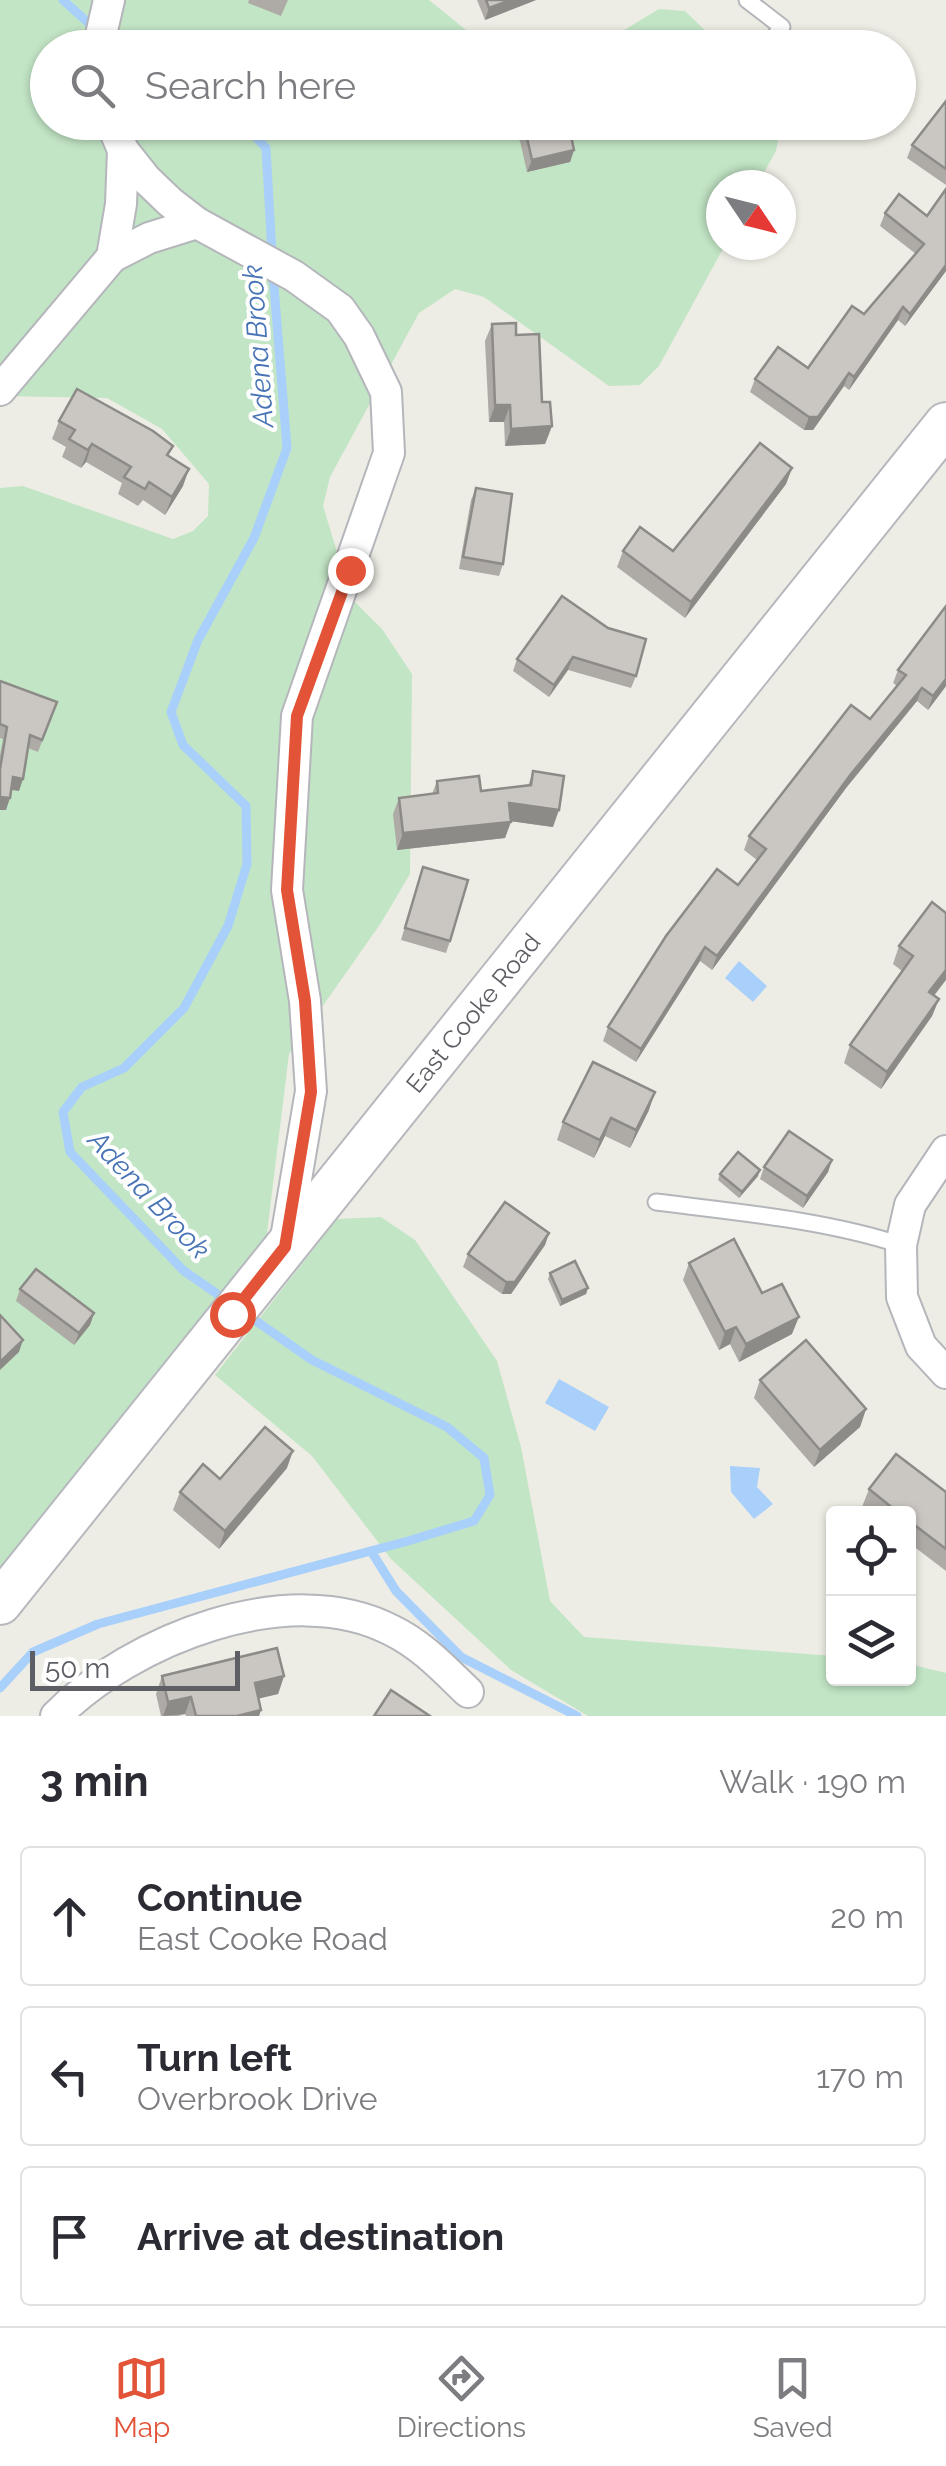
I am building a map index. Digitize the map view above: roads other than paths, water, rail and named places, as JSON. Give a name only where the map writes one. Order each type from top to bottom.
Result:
[{"type":"main road","name":"East Cooke Road","points":[[0,1602],[946,424]]},
{"type":"street","points":[[112,257],[121,204],[117,140]]},
{"type":"street","points":[[120,140],[146,179],[198,223],[294,276],[340,309],[359,336],[386,392],[389,454],[297,716],[287,890],[305,1001],[311,1092],[285,1247]]},
{"type":"street","points":[[0,390],[112,257],[150,238],[198,223]]},
{"type":"street","points":[[946,1152],[910,1205],[901,1245],[902,1297],[921,1346],[946,1372]]},
{"type":"street","points":[[56,1716],[100,1676],[143,1651],[225,1622],[284,1608],[332,1612],[389,1628],[429,1654],[468,1692]]},
{"type":"lane","points":[[747,0],[782,27],[780,30]]},
{"type":"lane","points":[[656,1202],[877,1237],[901,1245]]},
{"type":"water","points":[[739,961],[767,986],[753,1002],[725,978]]},
{"type":"water","points":[[559,1379],[609,1407],[595,1431],[545,1403]]},
{"type":"water","points":[[730,1466],[760,1468],[757,1487],[773,1504],[754,1519],[731,1492]]},
{"type":"waterway","name":"Adena Brook","points":[[63,0],[94,28]]},
{"type":"waterway","name":"Adena Brook","points":[[259,140],[266,148],[272,254]]},
{"type":"waterway","name":"Adena Brook","points":[[229,1302],[184,1271],[70,1152],[63,1112],[82,1087],[124,1068],[184,1008],[228,926],[247,864],[246,806],[183,745],[171,712],[198,640],[254,538],[287,448],[273,274]]},
{"type":"waterway","name":"Adena Brook","points":[[0,1688],[33,1652],[98,1624],[474,1521],[490,1495],[484,1458],[447,1427],[312,1360],[246,1314]]},
{"type":"waterway","points":[[371,1551],[396,1591],[461,1657],[577,1716]]}]
